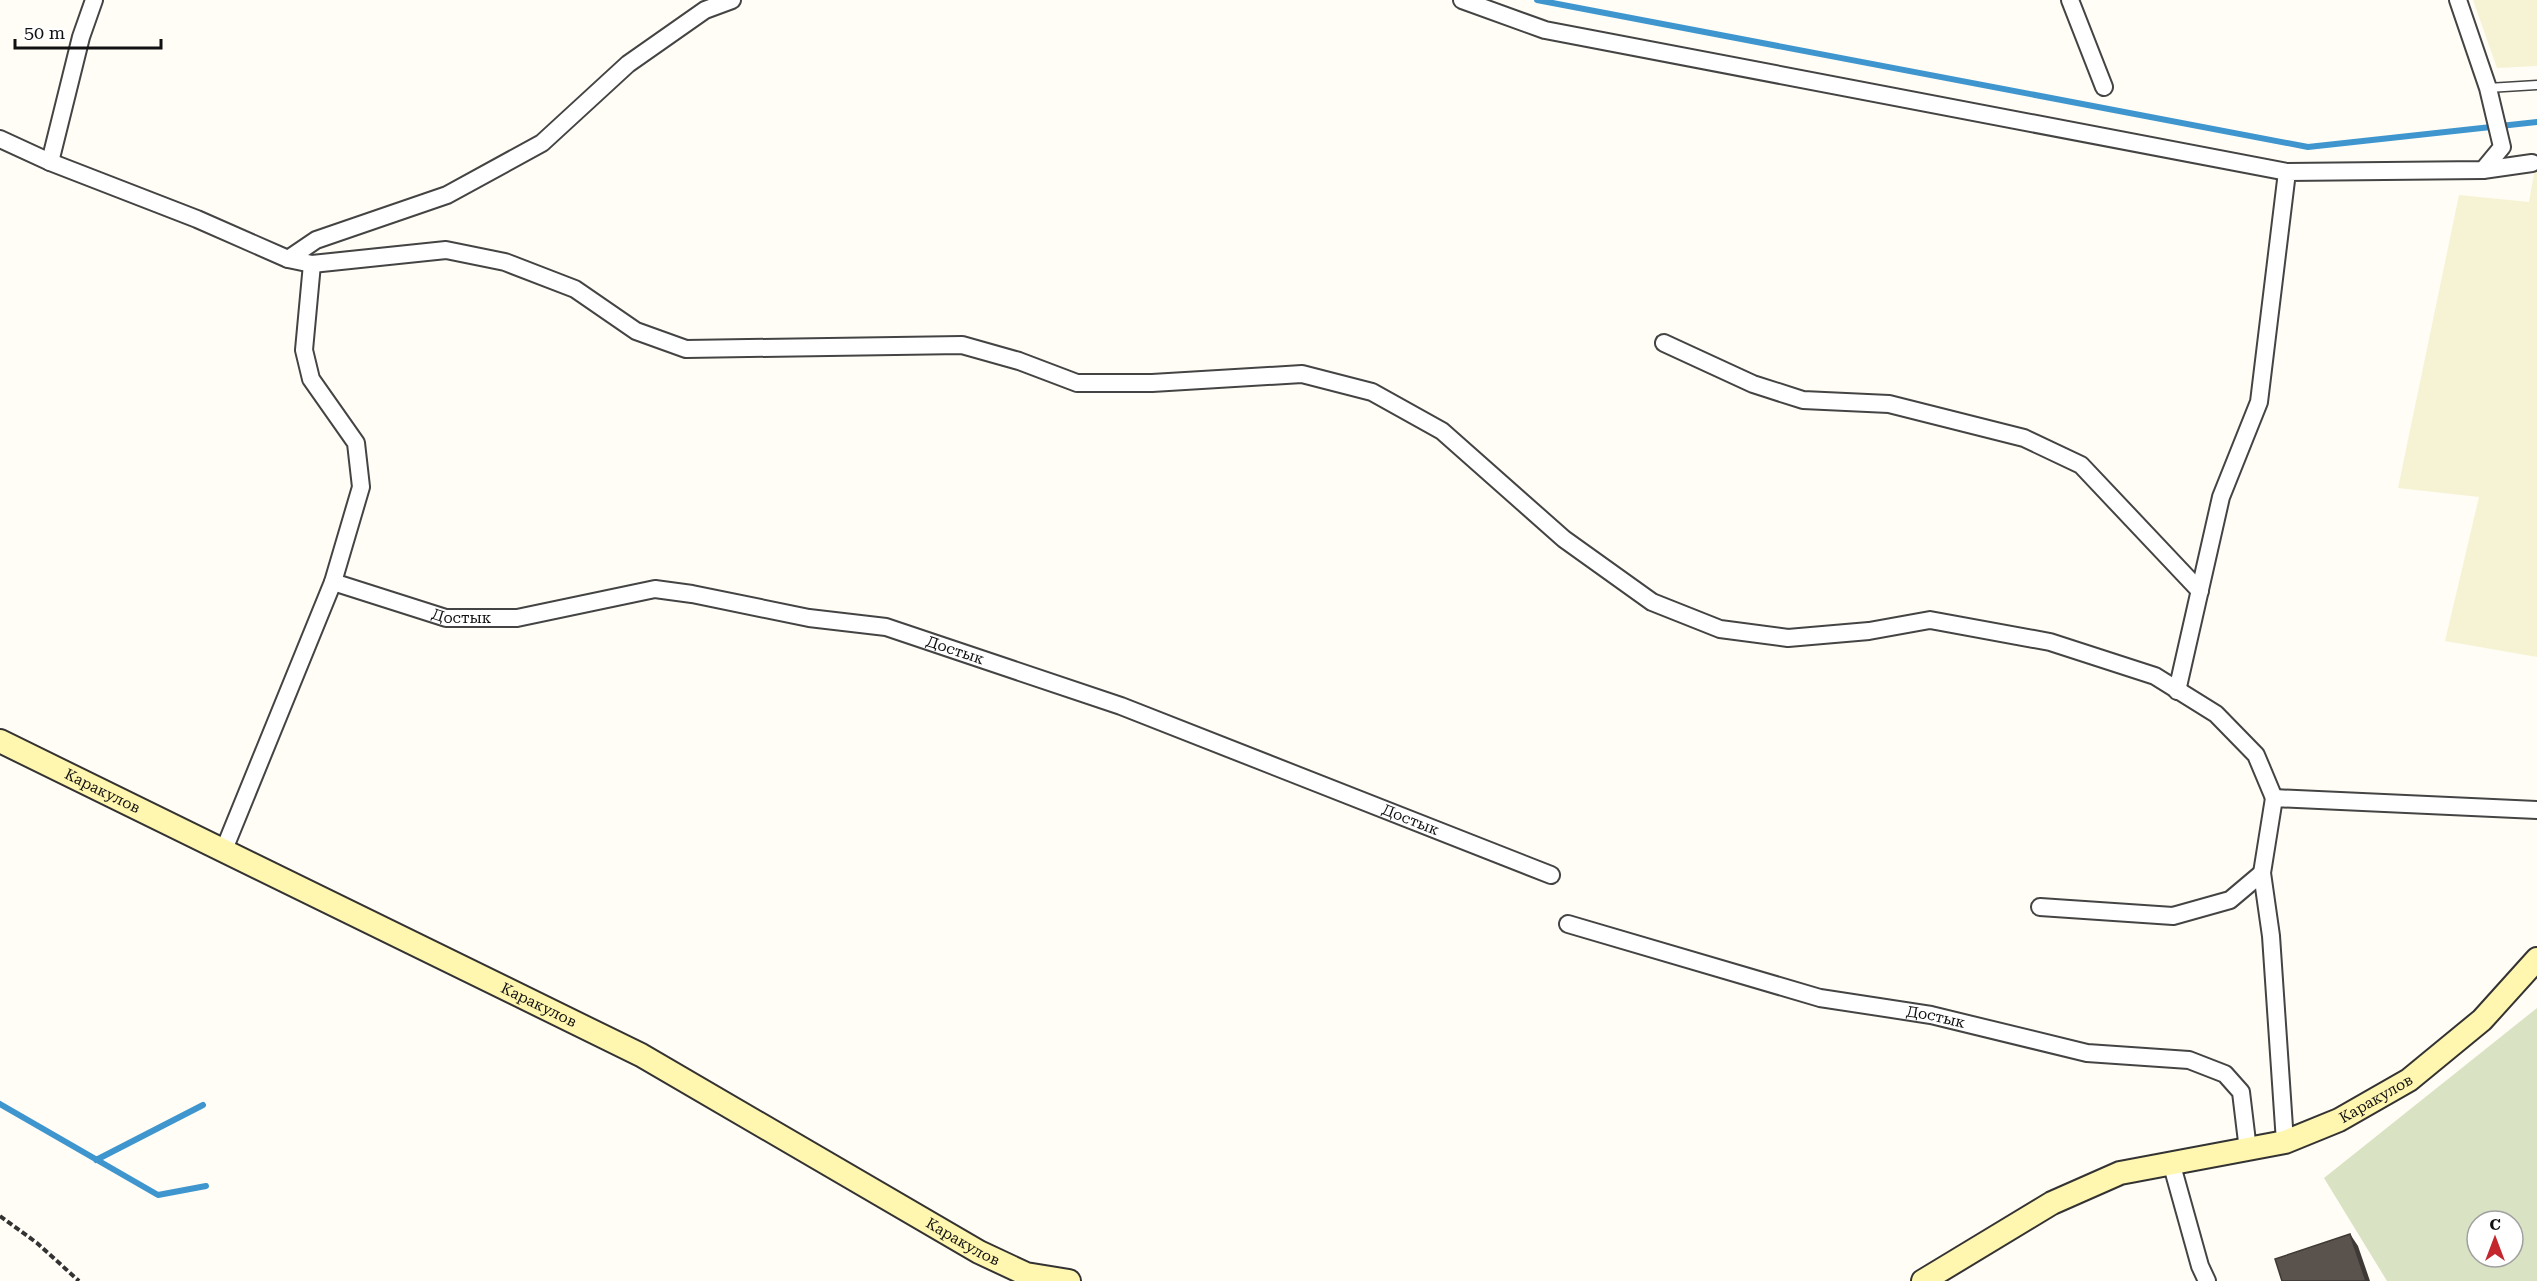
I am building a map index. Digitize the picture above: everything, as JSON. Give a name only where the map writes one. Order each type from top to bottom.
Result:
[{"type":"main road","name":"Каракулов","points":[[0,741],[641,1056],[979,1252],[1026,1275],[1068,1281]]},
{"type":"main road","name":"Каракулов","points":[[1923,1281],[2052,1203],[2120,1173],[2285,1142],[2339,1120],[2409,1080],[2482,1020],[2537,959]]},
{"type":"street","points":[[50,162],[81,37],[94,0]]},
{"type":"street","points":[[288,259],[316,240],[447,195],[542,143],[628,64],[705,10],[732,0]]},
{"type":"street","points":[[1462,0],[1545,30],[2287,172],[2484,170],[2532,163]]},
{"type":"street","points":[[2070,0],[2104,87]]},
{"type":"street","points":[[2458,0],[2488,88],[2502,147],[2484,170]]},
{"type":"street","points":[[0,140],[50,162],[197,219],[288,259],[312,264],[446,250],[505,262],[575,289],[636,331],[686,350],[962,345],[1019,361],[1077,383],[1152,383],[1302,374],[1372,392],[1442,431],[1564,538],[1652,602],[1720,629],[1788,638],[1869,631],[1930,620],[2050,642],[2154,676],[2216,714],[2256,755],[2274,798],[2262,873],[2271,936],[2285,1142]]},
{"type":"street","points":[[2177,691],[2221,497],[2259,402],[2287,172]]},
{"type":"street","points":[[223,852],[333,582],[361,487],[356,442],[311,379],[304,350],[312,264]]},
{"type":"street","points":[[1664,343],[1753,384],[1803,400],[1888,404],[2024,438],[2081,465],[2200,591]]},
{"type":"street","name":"Достык","points":[[333,582],[446,618],[517,618],[655,589],[692,594],[809,618],[886,627],[1121,706],[1551,875]]},
{"type":"street","points":[[2274,798],[2537,810]]},
{"type":"street","points":[[2040,907],[2173,916],[2230,900],[2262,873]]},
{"type":"street","name":"Достык","points":[[1568,924],[1820,998],[1931,1015],[2087,1053],[2189,1060],[2226,1074],[2241,1092],[2248,1150]]},
{"type":"street","points":[[2171,1162],[2200,1266],[2207,1281]]},
{"type":"lane","points":[[2488,88],[2537,85]]},
{"type":"path","points":[[0,1216],[37,1243],[79,1281]]},
{"type":"shaded area","points":[[2473,0],[2537,0],[2537,66],[2497,68]]},
{"type":"shaded area","points":[[2537,156],[2537,657],[2445,641],[2479,497],[2398,488],[2459,195],[2529,202]]},
{"type":"green space","points":[[2537,1008],[2537,1281],[2387,1281],[2324,1178]]},
{"type":"building","points":[[2350,1234],[2366,1281],[2282,1281],[2275,1259]]},
{"type":"waterway","points":[[1537,0],[2308,147],[2537,122]]},
{"type":"waterway","points":[[0,1104],[158,1195],[206,1186]]},
{"type":"waterway","points":[[96,1160],[203,1105]]}]
